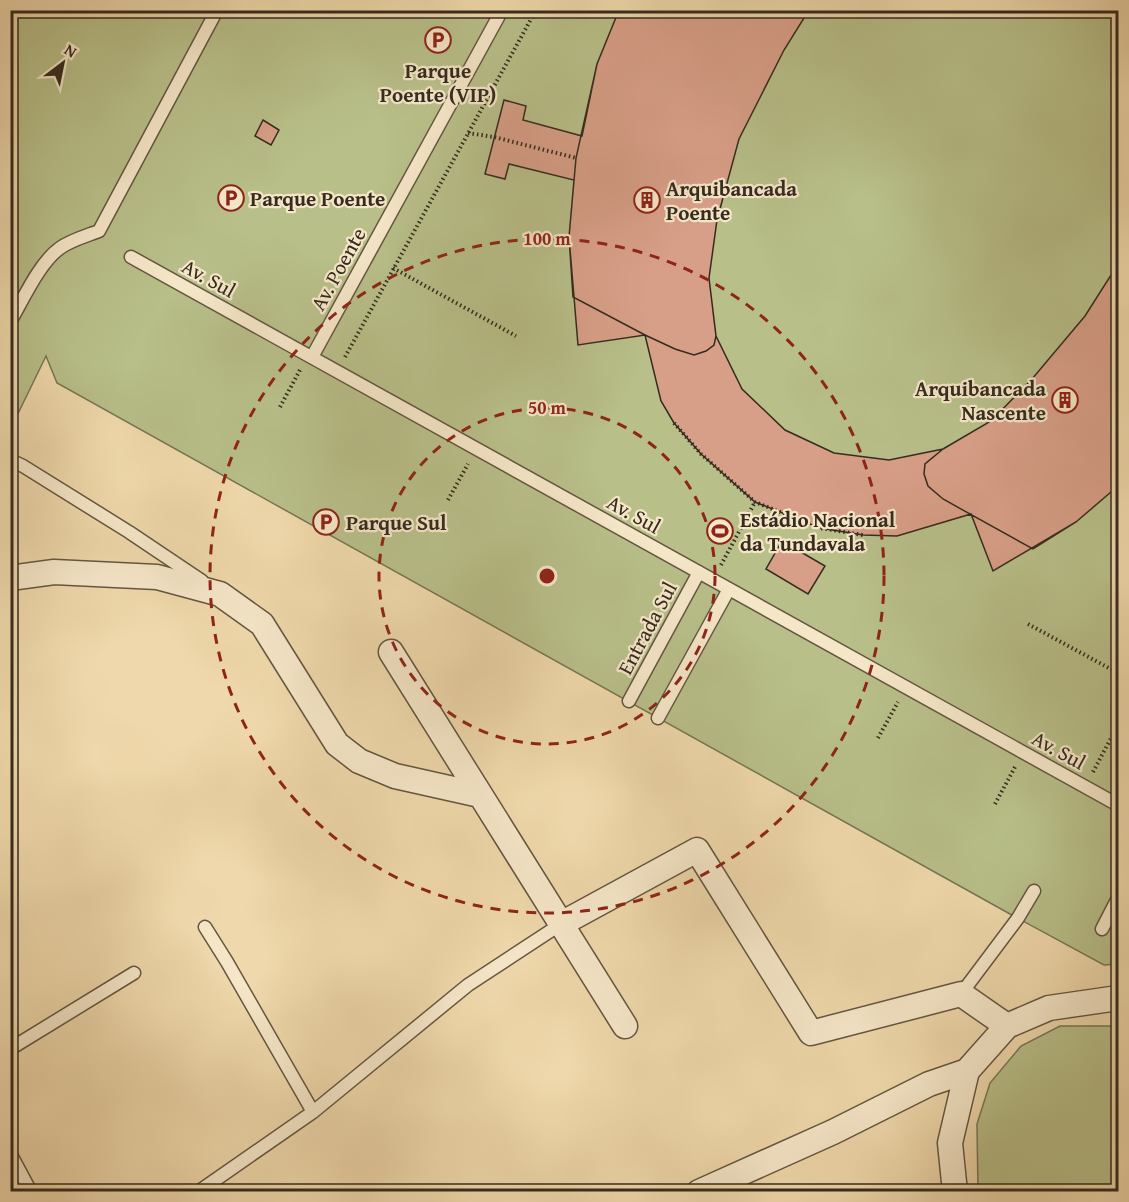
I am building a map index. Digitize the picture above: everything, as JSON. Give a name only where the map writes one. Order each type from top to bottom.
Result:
[{"type":"street","points":[[10,578],[54,572],[157,577],[220,594],[261,624],[337,744],[359,761],[395,776],[480,795]]},
{"type":"street","points":[[391,652],[625,1026]]},
{"type":"street","points":[[561,924],[697,850],[811,1033],[961,994],[1007,1026]]},
{"type":"street","points":[[956,1191],[950,1143],[967,1071],[1007,1026],[1049,1008],[1119,998]]},
{"type":"street","points":[[699,1191],[833,1132],[929,1084],[967,1071]]},
{"type":"lane","points":[[10,322],[35,276],[58,249],[78,238],[99,231],[217,10]]},
{"type":"lane","name":"Av. Poente","points":[[310,356],[502,10]]},
{"type":"lane","name":"Av. Sul","points":[[131,257],[1119,805]]},
{"type":"lane","points":[[10,460],[129,532],[220,594]]},
{"type":"lane","name":"Entrada Sul","points":[[629,702],[699,572]]},
{"type":"lane","points":[[658,718],[729,589]]},
{"type":"lane","points":[[961,994],[1018,918],[1034,891]]},
{"type":"lane","points":[[1102,929],[1119,898]]},
{"type":"lane","points":[[198,1191],[313,1112],[468,985],[561,924]]},
{"type":"lane","points":[[205,927],[313,1112]]},
{"type":"lane","points":[[10,1049],[134,973]]},
{"type":"lane","points":[[10,1153],[31,1191]]},
{"type":"path","points":[[337,371],[536,10]]},
{"type":"path","points":[[468,133],[494,137],[576,158]]},
{"type":"path","points":[[393,268],[516,336]]},
{"type":"path","points":[[280,407],[310,356]]},
{"type":"path","points":[[674,423],[701,454],[755,502],[819,528],[863,534]]},
{"type":"path","points":[[448,500],[476,448]]},
{"type":"path","points":[[713,580],[755,502]]},
{"type":"path","points":[[1028,624],[1119,673]]},
{"type":"path","points":[[878,738],[906,687]]},
{"type":"path","points":[[1085,787],[1119,725]]},
{"type":"path","points":[[995,804],[1023,752]]},
{"type":"green space","name":"Estádio Nacional da Tundavala","points":[[11,11],[1118,11],[1118,964],[1104,965],[1010,914],[57,383],[46,356],[11,428]]},
{"type":"green space","points":[[1060,1026],[1118,1026],[1118,1191],[978,1191],[977,1124],[990,1083],[1021,1046]]},
{"type":"building","points":[[619,10],[809,10],[784,50],[739,139],[717,220],[709,278],[716,336],[742,389],[785,430],[834,453],[889,460],[943,449],[991,421],[1032,379],[1085,316],[1118,264],[1118,486],[1076,522],[993,571],[971,514],[897,536],[863,535],[820,528],[755,502],[701,454],[674,423],[661,401],[645,335],[578,345],[569,237],[574,180],[509,164],[505,179],[485,174],[504,100],[526,106],[523,120],[582,136],[597,64]]},
{"type":"building","name":"Arquibancada Poente","points":[[619,10],[809,10],[784,50],[739,139],[717,220],[709,278],[716,336],[714,345],[694,355],[645,335],[573,297],[569,237],[576,158],[597,64]]},
{"type":"building","points":[[263,120],[279,130],[271,145],[255,136]]},
{"type":"building","name":"Arquibancada Nascente","points":[[1118,264],[1118,486],[1076,522],[1033,549],[943,499],[928,486],[924,474],[925,464],[943,449],[991,421],[1032,379],[1085,316]]},
{"type":"building","points":[[782,541],[825,566],[808,594],[766,569]]},
{"type":"place","name":"Parque Poente (VIP)","points":[[438,40]]},
{"type":"place","name":"Parque Poente","points":[[231,198]]},
{"type":"place","name":"Arquibancada Poente","points":[[647,200]]},
{"type":"place","name":"Arquibancada Nascente","points":[[1065,400]]},
{"type":"place","name":"Parque Sul","points":[[326,522]]},
{"type":"place","name":"Estádio Nacional da Tundavala","points":[[720,531]]}]
